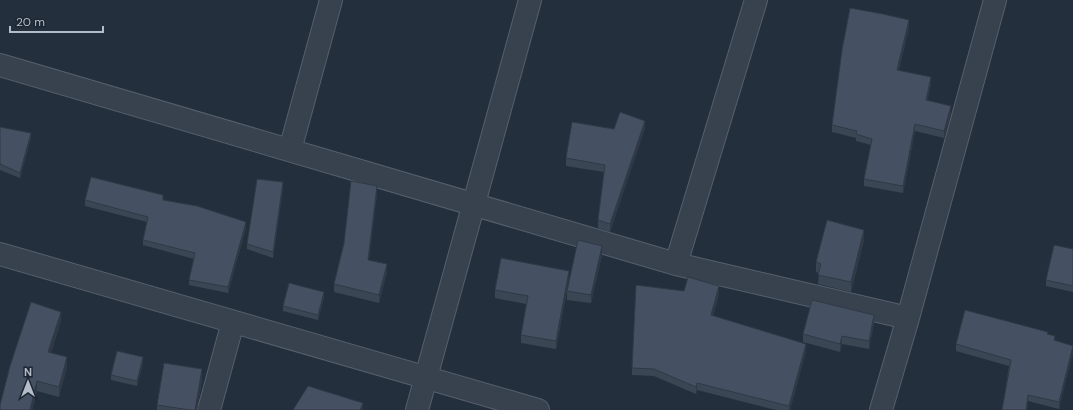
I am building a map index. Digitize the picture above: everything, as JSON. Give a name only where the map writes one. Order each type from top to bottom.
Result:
[{"type":"street","points":[[290,150],[331,0]]},
{"type":"street","points":[[417,410],[530,0]]},
{"type":"street","points":[[676,264],[756,0]]},
{"type":"street","points":[[881,410],[908,318],[995,0]]},
{"type":"street","points":[[0,65],[676,264],[908,318]]},
{"type":"street","points":[[0,254],[538,410]]},
{"type":"street","points":[[209,410],[233,322]]},
{"type":"building","points":[[850,8],[909,20],[897,70],[931,77],[926,100],[951,106],[944,131],[915,124],[903,186],[864,179],[872,139],[856,134],[857,131],[832,125],[842,50]]},
{"type":"building","points":[[620,112],[645,121],[610,224],[598,220],[605,165],[566,158],[572,122],[614,129]]},
{"type":"building","points":[[0,127],[31,133],[20,173],[0,164]]},
{"type":"building","points":[[91,177],[163,195],[163,200],[197,206],[246,222],[228,287],[189,280],[195,253],[143,240],[148,217],[85,200]]},
{"type":"building","points":[[257,179],[283,182],[273,252],[247,244]]},
{"type":"building","points":[[351,181],[377,186],[368,260],[387,264],[379,295],[334,284],[344,243]]},
{"type":"building","points":[[827,220],[864,230],[851,282],[818,275],[821,264],[816,262]]},
{"type":"building","points":[[578,240],[602,246],[591,295],[567,291]]},
{"type":"building","points":[[1054,245],[1073,249],[1073,286],[1046,280]]},
{"type":"building","points":[[501,258],[569,271],[556,341],[521,335],[528,296],[495,290]]},
{"type":"building","points":[[688,277],[719,286],[711,315],[806,344],[789,406],[697,383],[696,387],[654,369],[632,368],[636,285],[684,291]]},
{"type":"building","points":[[289,283],[324,292],[318,315],[283,306]]},
{"type":"building","points":[[812,300],[874,315],[869,341],[842,336],[840,344],[803,334]]},
{"type":"building","points":[[31,302],[61,312],[48,352],[67,357],[59,387],[37,381],[30,410],[0,410],[10,366]]},
{"type":"building","points":[[965,310],[1048,332],[1047,334],[1055,336],[1054,340],[1073,346],[1059,402],[1028,395],[1026,410],[1002,410],[1011,360],[956,344]]},
{"type":"building","points":[[117,351],[143,357],[137,381],[111,375]]},
{"type":"building","points":[[164,363],[202,369],[195,410],[157,405]]},
{"type":"building","points":[[308,386],[363,403],[360,410],[293,410]]}]
